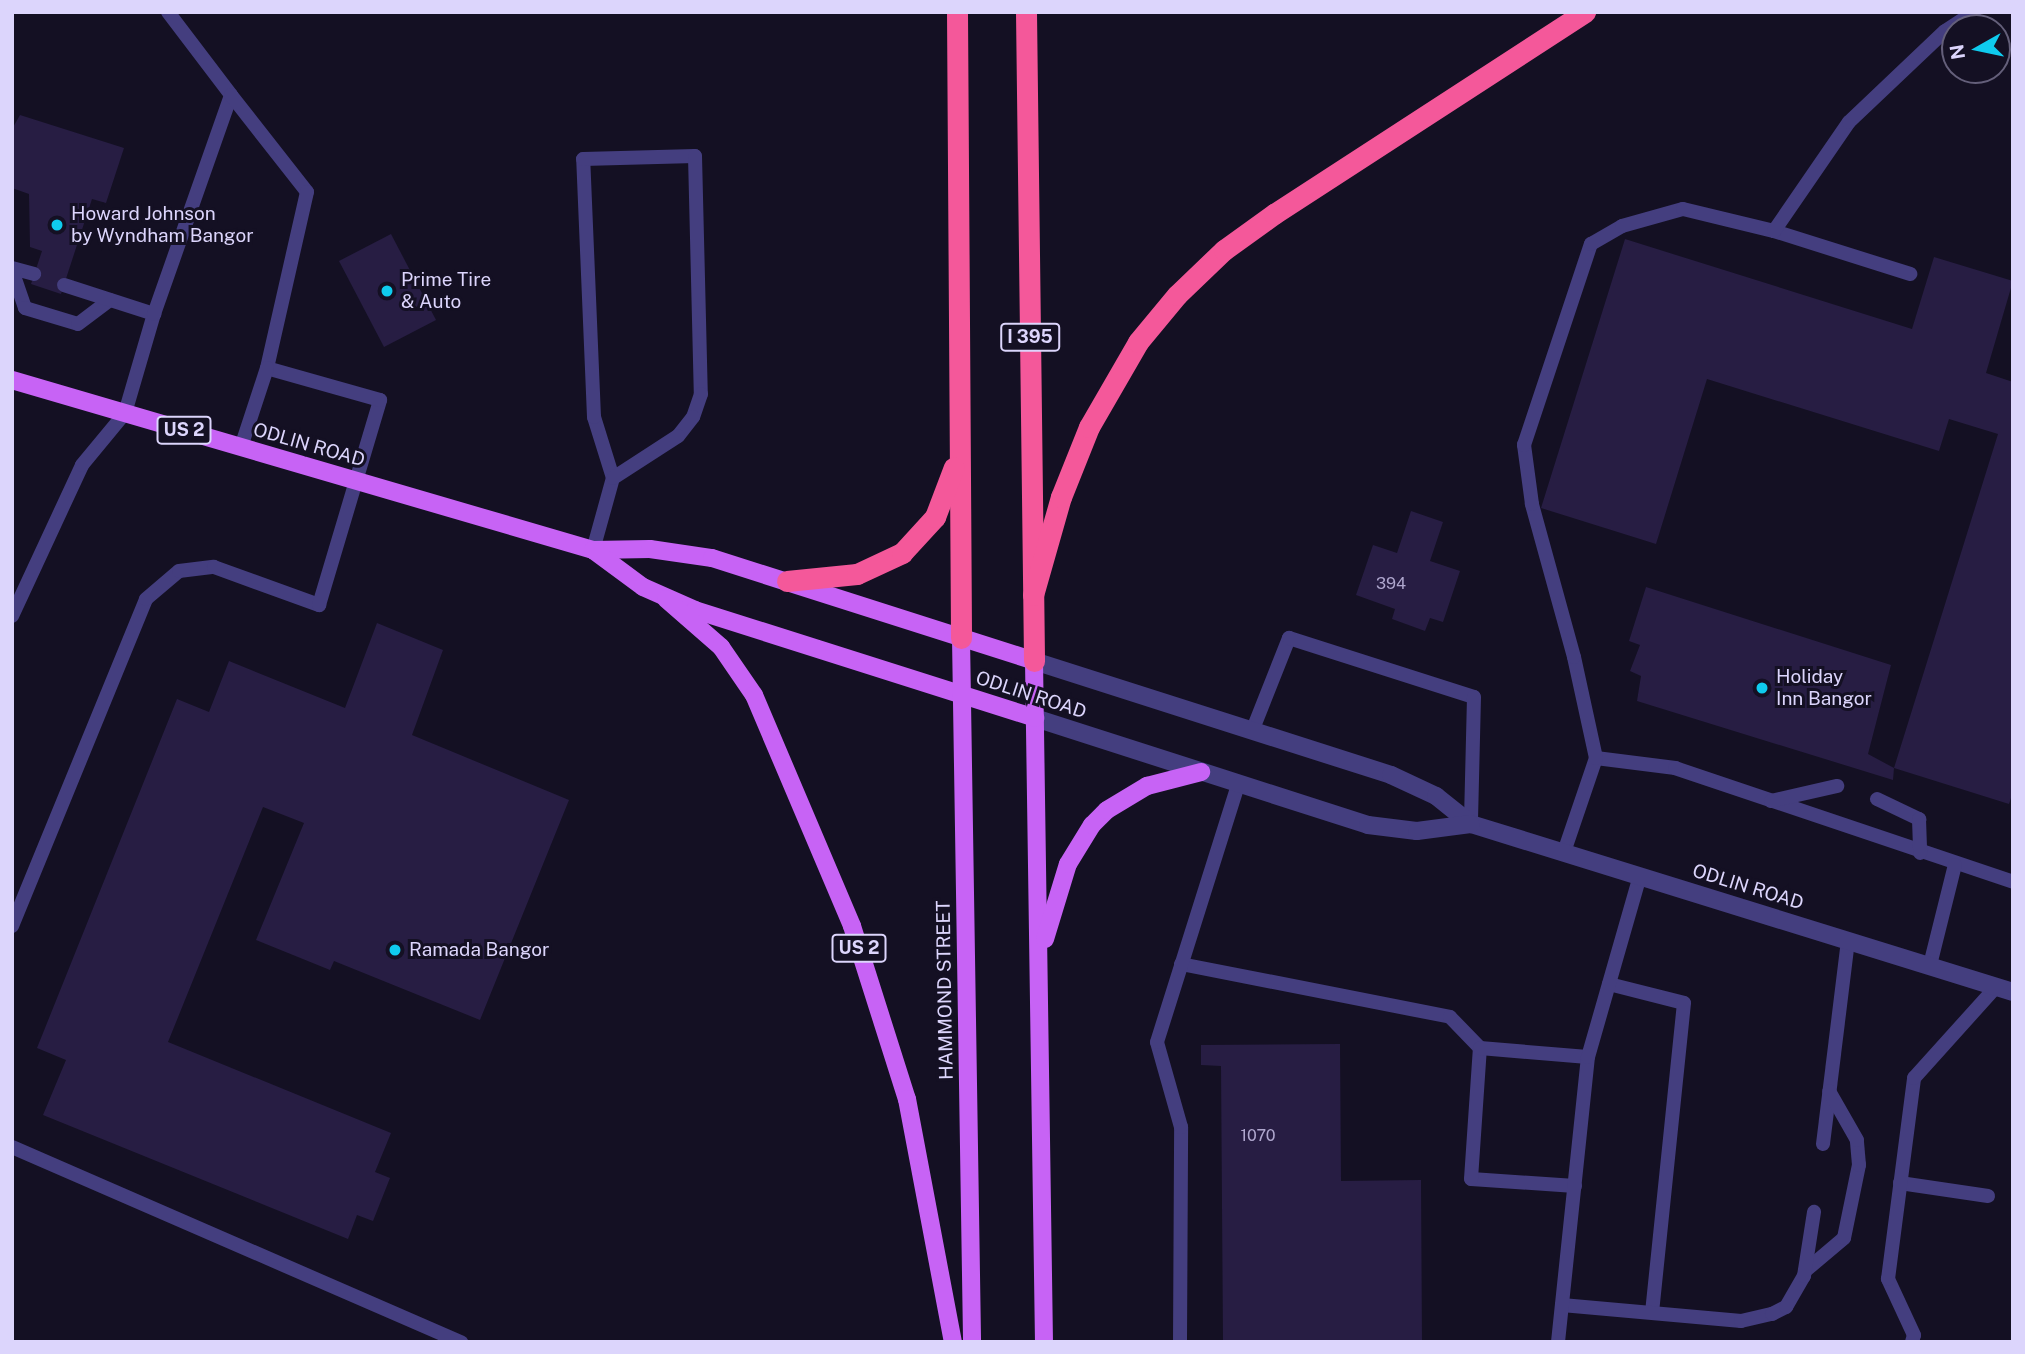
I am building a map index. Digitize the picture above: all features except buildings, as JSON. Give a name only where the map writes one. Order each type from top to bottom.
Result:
[{"type":"highway","points":[[941,12],[958,105]]},
{"type":"highway","points":[[957,12],[961,638]]},
{"type":"highway","name":"I 395","points":[[1026,12],[1034,661]]},
{"type":"highway","points":[[1033,595],[1061,497],[1103,398],[1138,342],[1191,279],[1274,214],[1586,12]]},
{"type":"highway","points":[[787,582],[857,574],[902,553],[935,517],[960,438]]},
{"type":"main road","name":"ODLIN ROAD","points":[[12,380],[593,550],[684,552],[1034,661]]},
{"type":"main road","name":"ODLIN ROAD","points":[[593,550],[667,599],[1035,718]]},
{"type":"main road","name":"US 2","points":[[667,599],[721,647],[754,695],[852,926],[906,1099],[953,1342]]},
{"type":"main road","name":"HAMMOND STREET","points":[[961,638],[972,1342]]},
{"type":"main road","points":[[1034,661],[1044,1342]]},
{"type":"main road","points":[[1039,973],[1056,893],[1092,825],[1147,786],[1201,772]]},
{"type":"street","name":"ODLIN ROAD","points":[[1034,661],[1253,729],[1403,780],[1436,796],[1471,824],[2005,989]]},
{"type":"street","name":"ODLIN ROAD","points":[[1035,718],[1238,785],[1392,829],[1417,831],[1471,824]]},
{"type":"lane","points":[[169,12],[307,191],[267,368],[241,447]]},
{"type":"lane","points":[[1774,231],[1849,122],[1945,31],[1974,12]]},
{"type":"lane","points":[[12,616],[82,465],[125,413],[154,314],[231,95]]},
{"type":"lane","points":[[593,550],[613,478],[594,417],[583,159],[695,156],[701,394],[693,417],[678,436],[613,478]]},
{"type":"lane","points":[[1564,852],[1596,758],[1532,503],[1524,445],[1591,244],[1622,226],[1683,209],[1774,231],[1910,274]]},
{"type":"lane","points":[[12,269],[25,308],[78,324],[110,300]]},
{"type":"lane","points":[[12,269],[34,274]]},
{"type":"lane","points":[[64,285],[154,314]]},
{"type":"lane","points":[[12,926],[146,599],[179,571],[214,567],[319,605],[380,400],[267,368]]},
{"type":"lane","points":[[1253,729],[1289,638],[1474,697],[1471,824]]},
{"type":"lane","points":[[1596,758],[1675,768],[1955,865],[2013,882]]},
{"type":"lane","points":[[1180,1342],[1181,1127],[1157,1042],[1238,785]]},
{"type":"lane","points":[[1771,801],[1837,786]]},
{"type":"lane","points":[[1877,799],[1919,819],[1920,853]]},
{"type":"lane","points":[[1930,965],[1955,865]]},
{"type":"lane","points":[[1558,1342],[1588,1057],[1640,876]]},
{"type":"lane","points":[[1823,1144],[1848,940]]},
{"type":"lane","points":[[1181,964],[1450,1017],[1480,1048],[1588,1057]]},
{"type":"lane","points":[[1609,984],[1684,1003],[1651,1312]]},
{"type":"lane","points":[[1912,1342],[1914,1335],[1888,1279],[1914,1078],[2005,989]]},
{"type":"lane","points":[[1480,1048],[1471,1179],[1575,1186]]},
{"type":"lane","points":[[1805,1271],[1844,1238],[1859,1165],[1857,1140],[1829,1091]]},
{"type":"lane","points":[[12,1147],[461,1342]]},
{"type":"lane","points":[[1900,1182],[1988,1196]]},
{"type":"lane","points":[[1562,1305],[1758,1319],[1786,1307],[1805,1271],[1814,1212]]},
{"type":"place","name":"Howard Johnson by Wyndham Bangor","points":[[57,225]]},
{"type":"place","name":"Prime Tire & Auto","points":[[387,291]]},
{"type":"place","name":"Holiday Inn Bangor","points":[[1762,688]]},
{"type":"place","name":"Ramada Bangor","points":[[395,950]]}]
